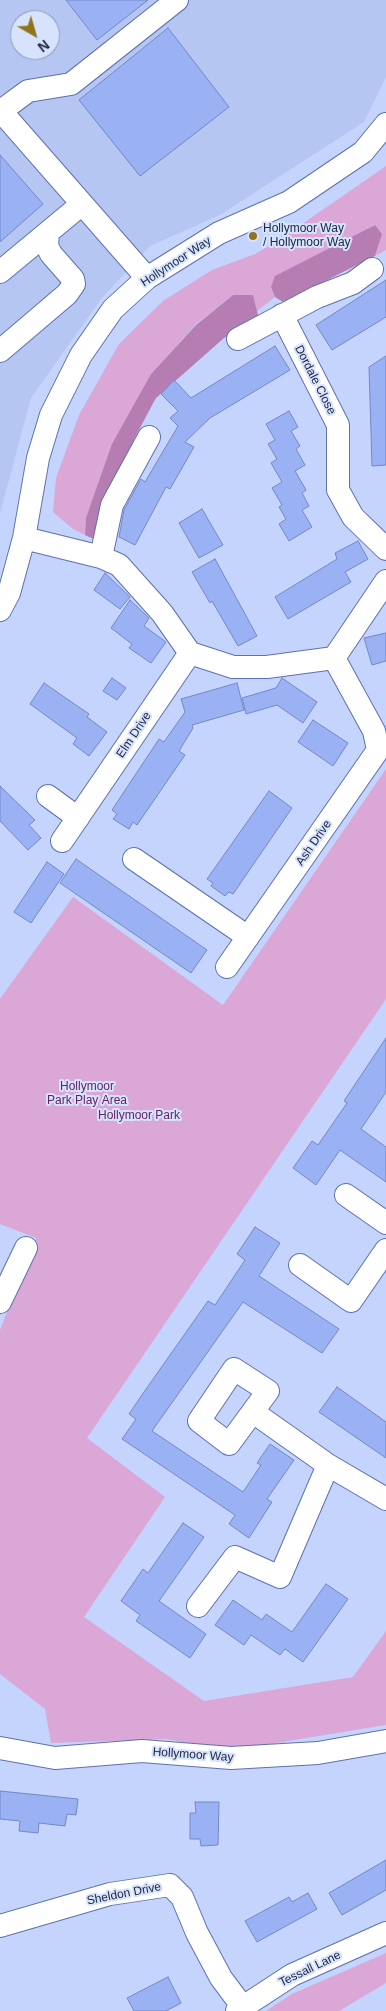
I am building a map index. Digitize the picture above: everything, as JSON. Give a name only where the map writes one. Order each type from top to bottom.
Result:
[{"type":"street","points":[[147,278],[0,111],[28,91],[71,84],[177,0]]},
{"type":"street","name":"Hollymoor Way","points":[[0,610],[9,593],[24,538],[38,458],[51,415],[86,347],[112,310],[147,278],[219,233],[290,202],[363,152],[386,124]]},
{"type":"street","points":[[0,272],[82,204]]},
{"type":"street","points":[[0,351],[67,294],[74,284],[73,279],[51,254],[47,246],[48,232]]},
{"type":"street","points":[[238,339],[317,298],[353,284],[372,269]]},
{"type":"street","name":"Dordale Close","points":[[282,316],[338,425],[338,490],[353,517],[386,549]]},
{"type":"street","points":[[100,557],[112,505],[149,437]]},
{"type":"street","points":[[24,538],[100,557],[119,564],[162,613],[190,653],[233,667],[267,667],[334,658],[386,581]]},
{"type":"street","name":"Elm Drive","points":[[62,841],[190,653]]},
{"type":"street","name":"Ash Drive","points":[[227,967],[382,749],[334,658]]},
{"type":"street","points":[[48,796],[78,818]]},
{"type":"street","points":[[134,859],[248,937]]},
{"type":"street","points":[[346,1195],[386,1223]]},
{"type":"street","points":[[0,1302],[26,1248]]},
{"type":"street","points":[[300,1265],[351,1301],[382,1263]]},
{"type":"street","points":[[234,1370],[268,1391],[247,1420],[229,1444],[199,1421],[234,1370]]},
{"type":"street","points":[[247,1420],[386,1499]]},
{"type":"street","points":[[198,1606],[235,1557],[280,1577],[328,1465]]},
{"type":"street","name":"Hollymoor Way","points":[[0,1748],[55,1758],[142,1752],[231,1758],[318,1753],[386,1741]]},
{"type":"street","name":"Sheldon Drive","points":[[0,1926],[110,1894],[170,1885],[182,1897],[197,1934],[239,2009]]},
{"type":"street","name":"Tessall Lane","points":[[239,2009],[292,1976],[386,1933]]},
{"type":"shaded area","points":[[0,0],[386,0],[386,77],[364,122],[220,215],[150,246],[102,298],[31,398],[0,513]]},
{"type":"shaded area","points":[[375,225],[382,234],[375,256],[283,302],[275,297],[271,287],[275,276]]},
{"type":"shaded area","points":[[233,295],[253,295],[259,319],[224,338],[156,398],[134,439],[98,541],[85,535],[86,518],[112,444],[151,374],[196,325]]},
{"type":"green space","points":[[386,166],[386,250],[375,256],[382,234],[374,225],[271,287],[275,297],[257,311],[253,295],[233,295],[196,324],[151,374],[86,518],[85,535],[73,529],[53,512],[56,478],[79,415],[119,344],[163,301],[212,270],[255,254],[276,242]]},
{"type":"green space","name":"Hollymoor Park","points":[[386,769],[386,999],[87,1438],[165,1497],[84,1617],[204,1701],[353,1677],[386,1631],[386,1725],[252,1747],[219,1748],[165,1739],[51,1743],[45,1709],[0,1674],[0,1330],[36,1238],[0,1224],[0,999],[73,897],[223,1005]]},
{"type":"green space","points":[[386,1953],[386,1983],[339,2011],[266,2011],[292,1994]]},
{"type":"building","points":[[66,0],[148,0],[97,40]]},
{"type":"building","points":[[168,28],[229,107],[140,176],[79,100]]},
{"type":"building","points":[[0,155],[43,204],[0,242]]},
{"type":"building","points":[[386,280],[386,317],[332,350],[316,325]]},
{"type":"building","points":[[275,346],[290,370],[210,418],[185,442],[194,447],[170,489],[166,487],[135,545],[119,537],[124,510],[141,479],[145,482],[178,426],[170,418],[178,411],[161,394],[174,380],[191,398]]},
{"type":"building","points":[[386,356],[386,465],[372,466],[369,367]]},
{"type":"building","points":[[289,411],[298,427],[291,431],[300,446],[296,449],[305,465],[295,471],[306,490],[302,493],[309,506],[302,510],[312,527],[289,541],[279,524],[286,519],[279,507],[282,505],[272,488],[282,482],[271,463],[277,459],[268,444],[275,440],[266,424]]},
{"type":"building","points":[[202,509],[223,545],[199,558],[179,523]]},
{"type":"building","points":[[358,541],[368,559],[345,572],[351,582],[288,619],[275,597],[337,559],[335,553]]},
{"type":"building","points":[[215,559],[257,636],[238,646],[212,601],[210,603],[192,572]]},
{"type":"building","points":[[105,573],[130,597],[120,609],[94,590]]},
{"type":"building","points":[[130,600],[149,618],[144,626],[166,642],[151,663],[129,648],[132,644],[111,628]]},
{"type":"building","points":[[386,633],[386,661],[372,665],[364,638]]},
{"type":"building","points":[[112,678],[126,688],[117,700],[103,691]]},
{"type":"building","points":[[282,678],[317,702],[303,723],[277,705],[246,714],[242,698],[276,688]]},
{"type":"building","points":[[44,683],[89,714],[87,717],[107,732],[89,756],[73,744],[77,738],[30,704]]},
{"type":"building","points":[[237,683],[244,710],[192,725],[193,728],[179,751],[185,755],[137,825],[133,822],[129,829],[113,819],[117,814],[112,810],[159,739],[164,742],[185,712],[181,699]]},
{"type":"building","points":[[313,720],[348,743],[333,766],[298,742]]},
{"type":"building","points":[[0,786],[35,820],[29,825],[41,838],[28,850],[0,821]]},
{"type":"building","points":[[269,791],[292,808],[233,894],[229,892],[225,896],[211,886],[213,883],[207,879]]},
{"type":"building","points":[[76,859],[207,950],[191,973],[60,883]]},
{"type":"building","points":[[47,862],[64,874],[31,923],[14,912]]},
{"type":"building","points":[[386,1038],[386,1092],[361,1129],[386,1147],[386,1182],[340,1150],[316,1185],[293,1168],[312,1141],[318,1145],[347,1103],[344,1101]]},
{"type":"building","points":[[255,1227],[280,1243],[259,1276],[339,1329],[322,1353],[243,1302],[152,1431],[243,1492],[261,1465],[257,1463],[270,1444],[294,1460],[267,1499],[272,1502],[249,1538],[229,1524],[235,1515],[122,1439],[136,1419],[129,1414],[144,1392],[208,1301],[215,1305],[245,1260],[237,1254]]},
{"type":"building","points":[[337,1387],[386,1422],[386,1458],[319,1412]]},
{"type":"building","points":[[183,1523],[204,1537],[159,1601],[206,1634],[190,1658],[136,1621],[140,1615],[121,1601],[143,1569],[148,1573]]},
{"type":"building","points":[[326,1584],[348,1599],[303,1662],[285,1649],[280,1655],[251,1635],[244,1645],[215,1625],[233,1600],[262,1620],[266,1614],[292,1632]]},
{"type":"building","points":[[0,1791],[78,1799],[76,1815],[67,1814],[65,1826],[39,1823],[38,1833],[19,1831],[20,1821],[0,1819]]},
{"type":"building","points":[[195,1802],[219,1802],[218,1845],[201,1846],[200,1839],[190,1839],[190,1813],[196,1813]]},
{"type":"building","points":[[386,1860],[386,1890],[342,1915],[329,1893]]},
{"type":"building","points":[[308,1893],[317,1909],[257,1942],[245,1921],[289,1897],[292,1902]]},
{"type":"building","points":[[168,1977],[181,2003],[166,2011],[134,2011],[127,1998]]},
{"type":"place","name":"Hollymoor Way / Hollymoor Way","points":[[253,236]]},
{"type":"park label","name":"Hollymoor Park Play Area","points":[[87,1094]]}]
